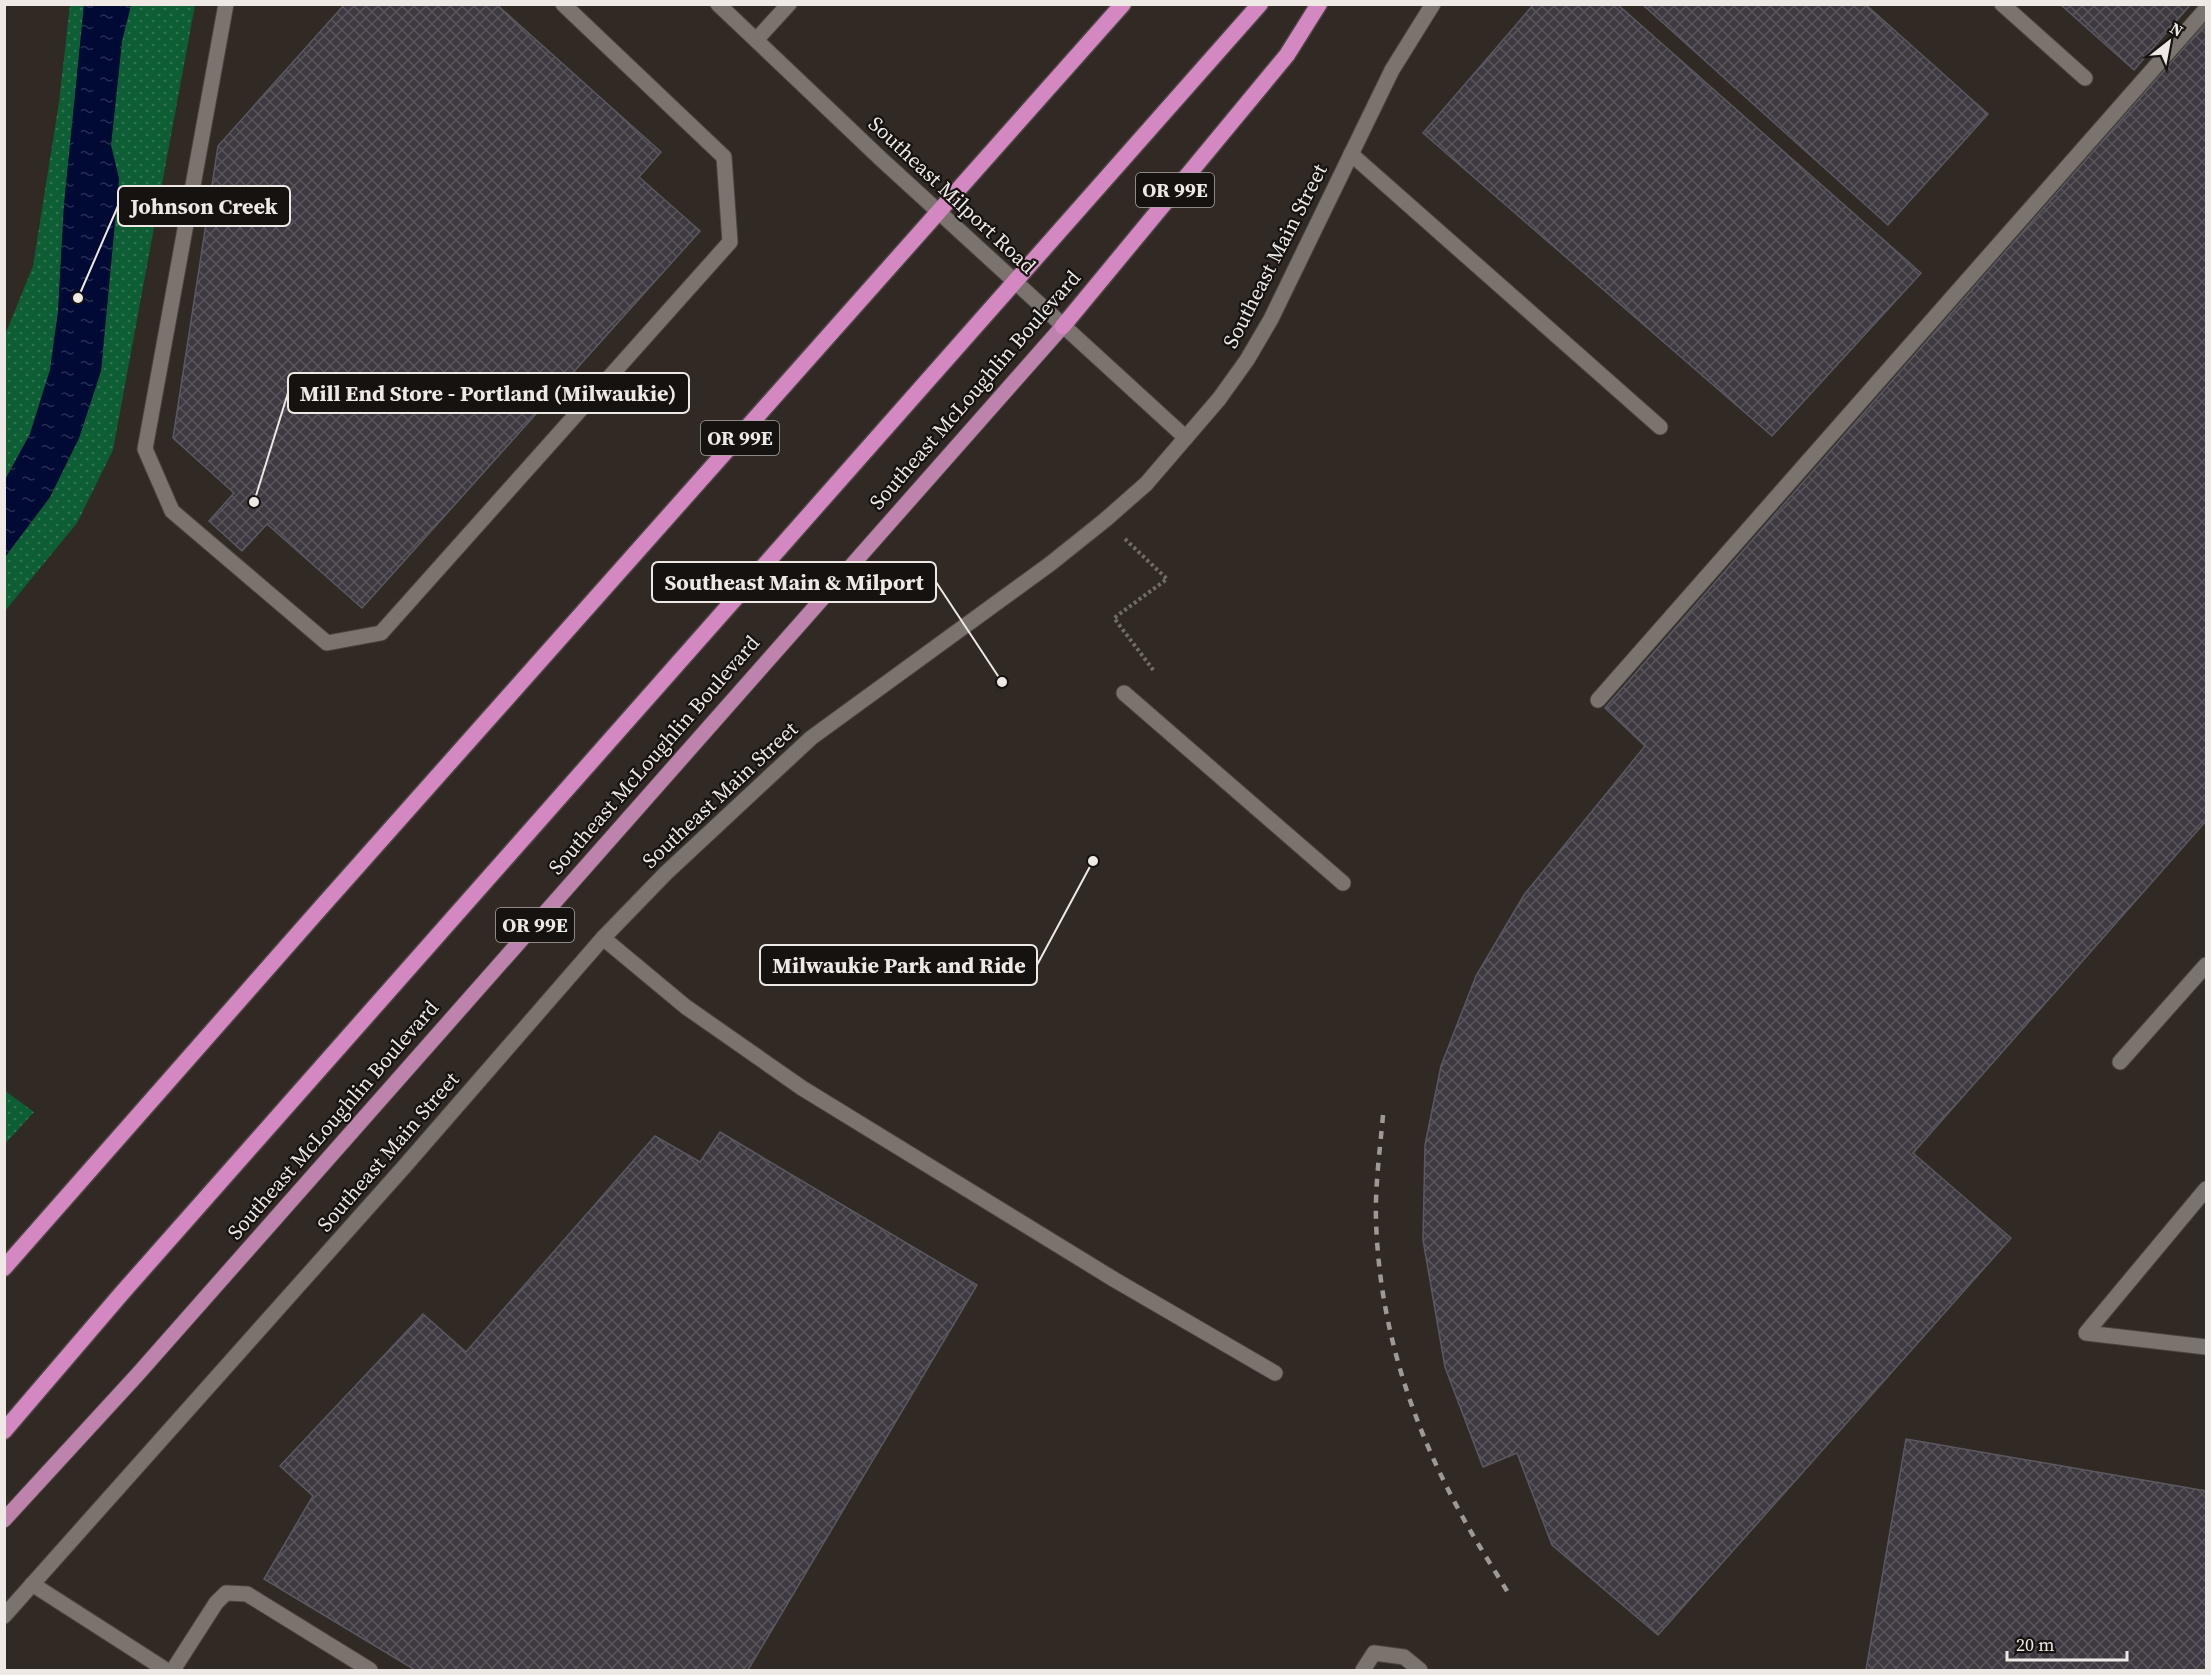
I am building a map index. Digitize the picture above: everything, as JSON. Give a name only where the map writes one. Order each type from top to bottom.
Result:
[{"type":"highway","name":"OR 99E","points":[[4,1268],[1122,4]]},
{"type":"highway","points":[[4,1431],[122,1293],[1260,4]]},
{"type":"highway","name":"Southeast McLoughlin Boulevard","points":[[1063,326],[1287,55],[1319,4]]},
{"type":"main road","name":"Southeast McLoughlin Boulevard","points":[[4,1520],[154,1357],[1063,326]]},
{"type":"street","points":[[226,4],[145,449],[172,511],[327,643],[381,633],[730,242],[724,157],[563,4]]},
{"type":"street","name":"Southeast Milport Road","points":[[718,4],[1015,283],[1186,438]]},
{"type":"street","points":[[756,40],[789,4]]},
{"type":"street","name":"Southeast Main Street","points":[[4,1616],[396,1176],[603,938],[666,873],[811,738],[1050,564],[1146,484],[1226,389],[1265,330],[1392,70],[1433,4]]},
{"type":"street","points":[[2002,4],[2085,78]]},
{"type":"street","points":[[1598,700],[2206,9]]},
{"type":"street","points":[[1351,154],[1660,428]]},
{"type":"street","points":[[1124,693],[1343,883]]},
{"type":"street","points":[[603,938],[686,1007],[802,1088],[1115,1280],[1275,1373]]},
{"type":"street","points":[[2120,1062],[2206,965]]},
{"type":"street","points":[[2206,1189],[2086,1333],[2206,1347]]},
{"type":"street","points":[[32,1584],[166,1671]]},
{"type":"street","points":[[173,1671],[216,1603],[226,1593],[247,1594],[370,1671]]},
{"type":"street","points":[[1363,1671],[1374,1653],[1404,1657],[1420,1671]]},
{"type":"path","points":[[1105,520],[1167,579],[1114,618],[1154,671]]},
{"type":"green space","points":[[70,5],[84,5],[64,205],[58,312],[50,370],[30,434],[5,480],[5,335],[33,266],[59,102]]},
{"type":"green space","points":[[131,5],[195,5],[113,450],[77,523],[5,611],[5,557],[50,497],[79,438],[101,371],[119,179],[111,145],[122,41]]},
{"type":"green space","points":[[4,1090],[34,1112],[5,1144],[4,1144]]},
{"type":"water","points":[[84,5],[131,5],[122,41],[111,145],[119,179],[101,371],[79,438],[50,497],[5,557],[5,480],[30,434],[50,370],[58,312],[64,205]]},
{"type":"building","points":[[345,4],[496,4],[661,152],[639,177],[700,231],[362,608],[267,524],[242,551],[209,521],[234,493],[173,438],[218,146]]},
{"type":"building","points":[[1534,4],[1617,4],[1921,273],[1772,436],[1423,133]]},
{"type":"building","points":[[1642,4],[1865,4],[1988,114],[1888,225]]},
{"type":"building","points":[[2060,4],[2191,4],[2134,70]]},
{"type":"building","points":[[2206,23],[2206,821],[1913,1153],[2011,1238],[1658,1635],[1552,1545],[1517,1453],[1483,1467],[1445,1367],[1423,1240],[1425,1145],[1441,1066],[1476,976],[1524,895],[1645,746],[1605,708]]},
{"type":"building","points":[[720,1132],[977,1285],[748,1670],[415,1670],[264,1579],[313,1496],[280,1466],[423,1314],[466,1352],[655,1136],[700,1162]]},
{"type":"building","points":[[1906,1439],[2206,1491],[2206,1670],[1866,1670]]},
{"type":"railway","points":[[1383,1115],[1376,1220],[1378,1259],[1391,1335],[1413,1408],[1443,1480],[1510,1596]]},
{"type":"place","name":"Johnson Creek","points":[[78,298]]},
{"type":"place","name":"Mill End Store - Portland (Milwaukie)","points":[[254,502]]},
{"type":"place","name":"Southeast Main & Milport","points":[[1002,682]]},
{"type":"place","name":"Milwaukie Park and Ride","points":[[1093,861]]}]
